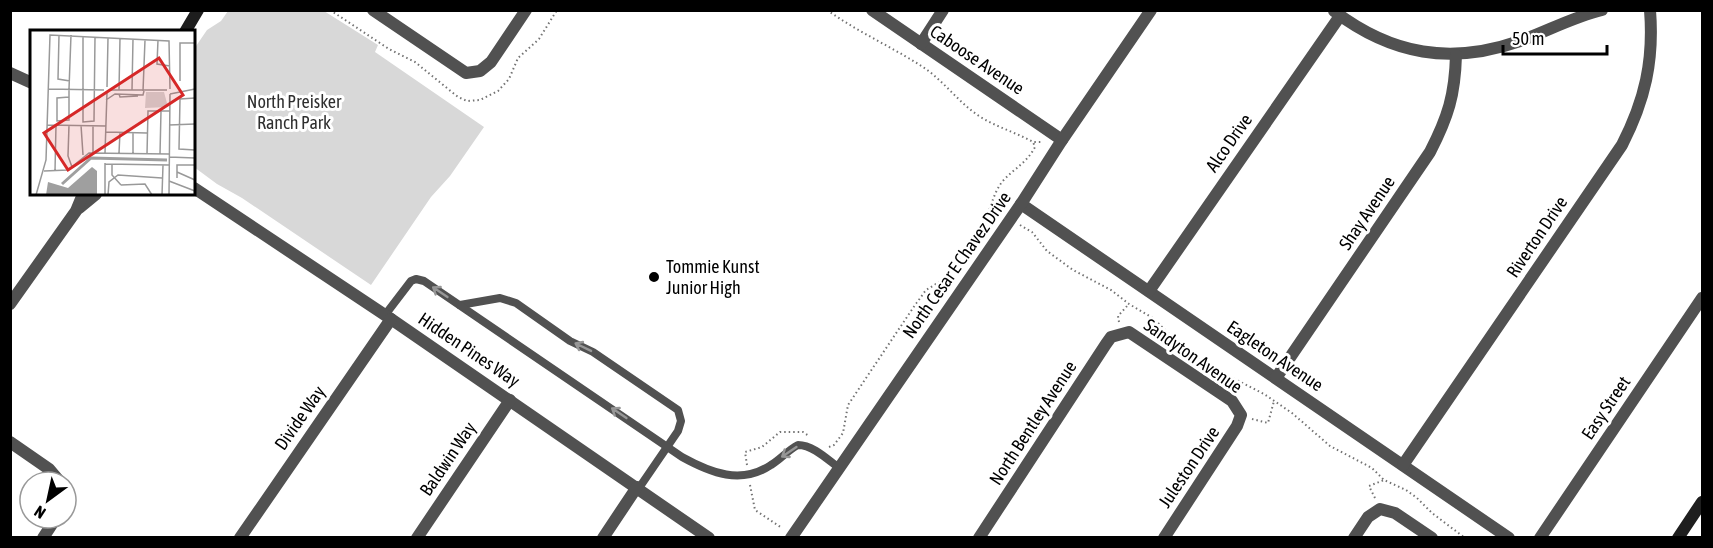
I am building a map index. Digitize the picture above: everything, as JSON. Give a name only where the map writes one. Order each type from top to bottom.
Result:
[{"type":"street","points":[[185,30],[198,10]]},
{"type":"street","points":[[373,10],[466,73],[480,71],[492,62],[526,10]]},
{"type":"street","name":"Caboose Avenue","points":[[872,10],[1062,140]]},
{"type":"street","points":[[921,44],[943,10]]},
{"type":"street","name":"North Cesar E Chavez Drive","points":[[787,533],[839,468],[1021,204],[1150,10]]},
{"type":"street","points":[[1336,13],[1375,38],[1426,53],[1456,55],[1498,48],[1585,14],[1602,10]]},
{"type":"street","name":"Riverton Drive","points":[[1403,465],[1622,145],[1636,117],[1649,71],[1650,10]]},
{"type":"street","name":"Alco Drive","points":[[1149,291],[1336,13]]},
{"type":"street","name":"Shay Avenue","points":[[1276,378],[1430,152],[1452,103],[1456,55]]},
{"type":"street","points":[[10,73],[30,82]]},
{"type":"street","name":"Hidden Pines Way","points":[[195,181],[207,195]]},
{"type":"street","name":"Hidden Pines Way","points":[[195,189],[388,317],[709,537]]},
{"type":"street","points":[[10,304],[75,211],[83,195]]},
{"type":"street","points":[[75,211],[95,195]]},
{"type":"street","name":"Eagleton Avenue","points":[[1021,204],[1509,537]]},
{"type":"street","name":"Easy Street","points":[[1540,537],[1702,298]]},
{"type":"street","name":"Divide Way","points":[[240,537],[388,317]]},
{"type":"street","name":"Sandyton Avenue","points":[[1122,333],[1129,332],[1232,401],[1241,415]]},
{"type":"street","name":"North Bentley Avenue","points":[[979,537],[1106,344],[1112,337],[1122,333]]},
{"type":"street","name":"Baldwin Way","points":[[417,537],[510,400]]},
{"type":"street","name":"Juleston Drive","points":[[1164,537],[1238,426],[1241,415]]},
{"type":"street","points":[[10,442],[50,470]]},
{"type":"street","points":[[603,537],[638,488]]},
{"type":"street","points":[[1678,537],[1702,502]]},
{"type":"street","points":[[1354,537],[1368,517],[1380,509],[1395,513],[1432,537]]},
{"type":"lane","points":[[388,317],[404,288],[416,279],[424,281],[682,457],[710,471],[725,475],[759,472],[798,446],[812,450],[839,468]]},
{"type":"lane","points":[[460,305],[500,298],[516,303],[570,341],[593,352],[678,410],[680,427],[638,488]]},
{"type":"path","points":[[827,10],[865,35],[927,70],[959,101],[979,116],[1033,142],[1062,140]]},
{"type":"path","points":[[827,447],[834,445],[843,433],[848,405],[913,308],[926,290],[946,278],[981,228],[1003,182],[1031,155],[1035,147],[1033,142]]},
{"type":"path","points":[[990,208],[1032,232],[1047,251],[1073,270],[1111,290],[1153,318],[1182,346],[1211,367],[1292,413],[1330,446],[1372,468],[1384,480],[1417,498],[1432,513],[1465,537]]},
{"type":"path","points":[[1122,333],[1118,316],[1129,304]]},
{"type":"path","points":[[1241,415],[1268,423],[1274,401]]},
{"type":"path","points":[[787,533],[755,510],[745,452],[762,447],[780,432],[803,432],[811,437]]},
{"type":"path","points":[[1380,509],[1369,486],[1384,480]]},
{"type":"green space","name":"North Preisker Ranch Park","points":[[228,11],[324,11],[378,45],[375,52],[484,127],[450,176],[431,197],[371,285],[195,168],[195,48],[207,30],[221,21]]},
{"type":"place","name":"Tommie Kunst Junior High","points":[[654,277]]}]
